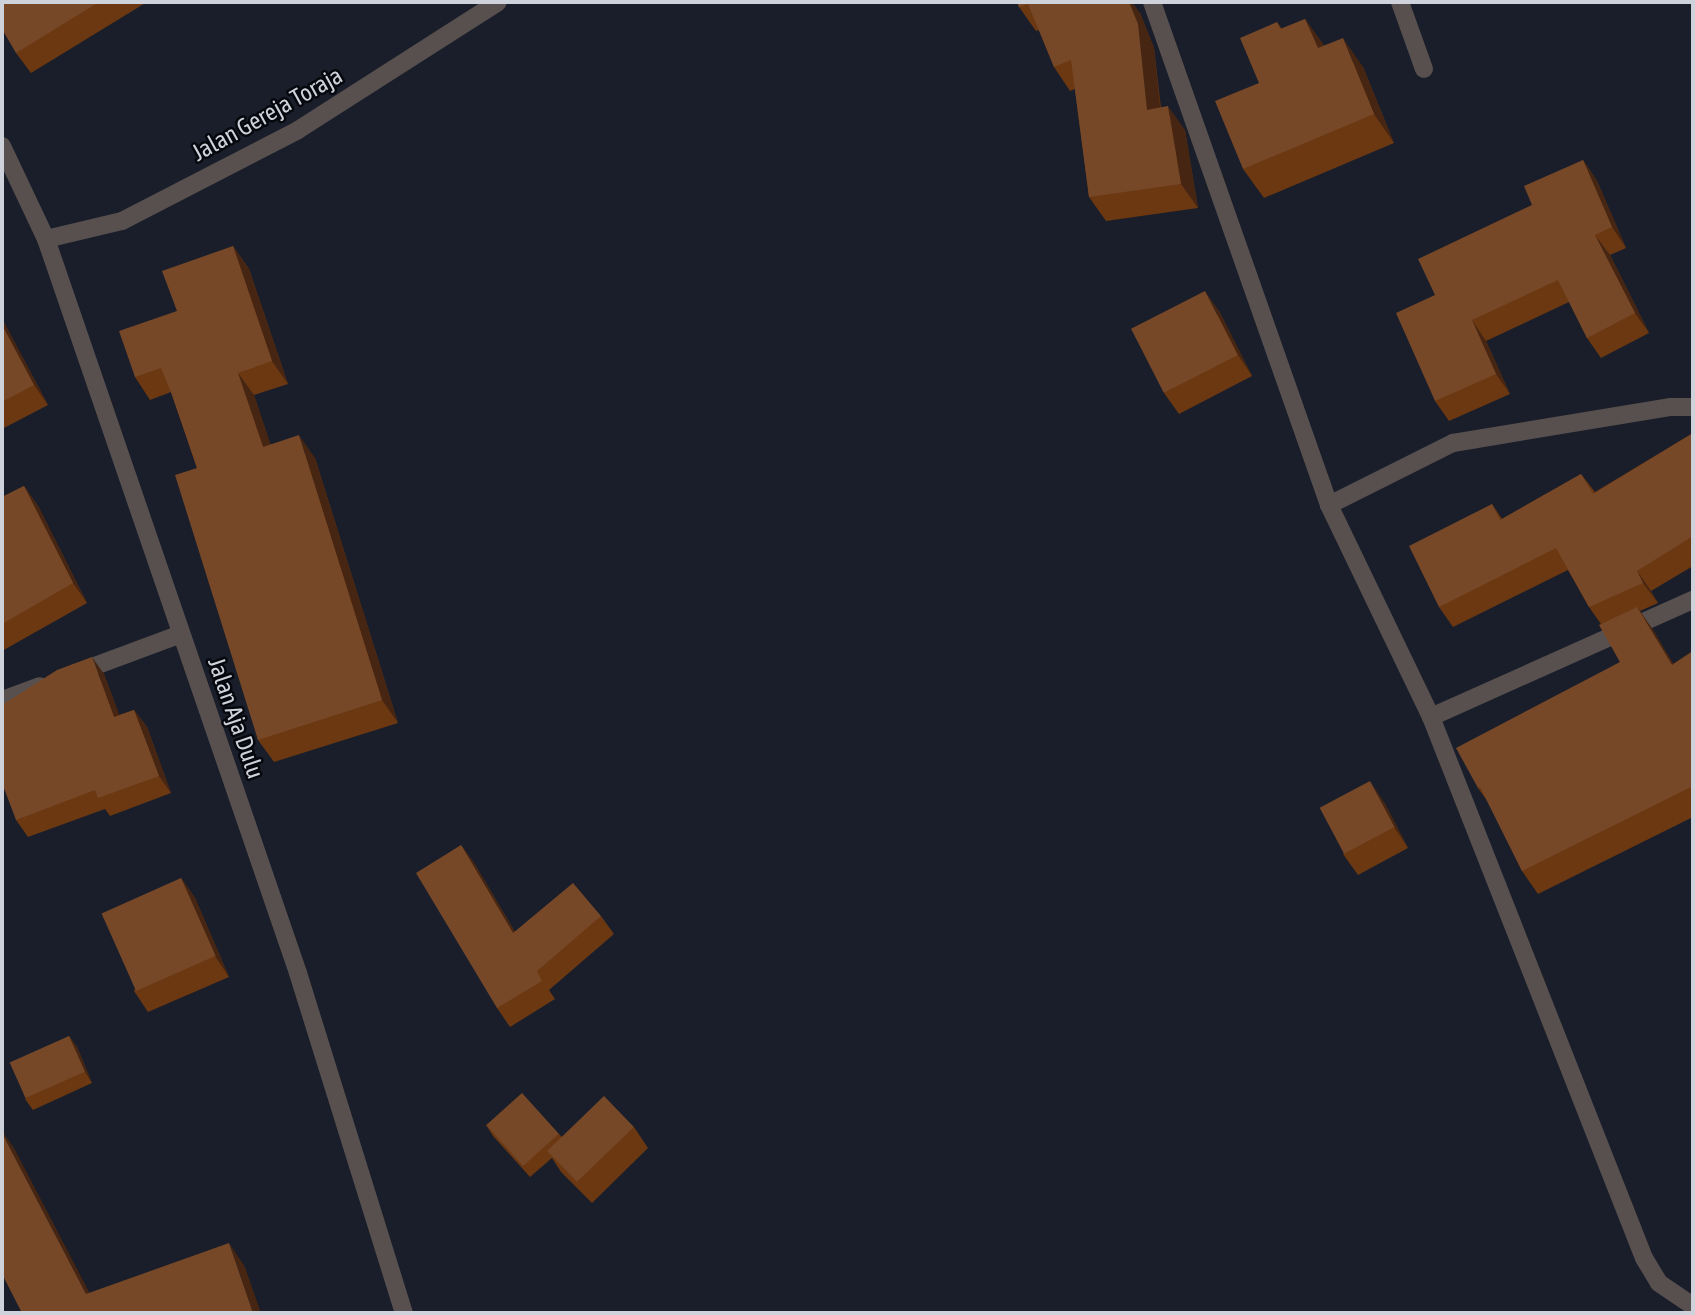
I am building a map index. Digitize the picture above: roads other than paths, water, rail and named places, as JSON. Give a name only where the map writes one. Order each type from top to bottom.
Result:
[{"type":"street","name":"Jalan Gereja Toraja","points":[[46,239],[122,221],[298,130],[498,2]]},
{"type":"street","points":[[1152,2],[1329,505],[1432,717],[1644,1258],[1659,1283],[1693,1306]]},
{"type":"street","points":[[1400,2],[1424,69]]},
{"type":"street","name":"Jalan Aja Dulu","points":[[2,146],[46,239],[298,973],[404,1313]]},
{"type":"street","points":[[1329,505],[1453,443],[1671,407],[1693,407]]},
{"type":"street","points":[[1432,717],[1693,600]]},
{"type":"street","points":[[2,701],[181,634]]}]
